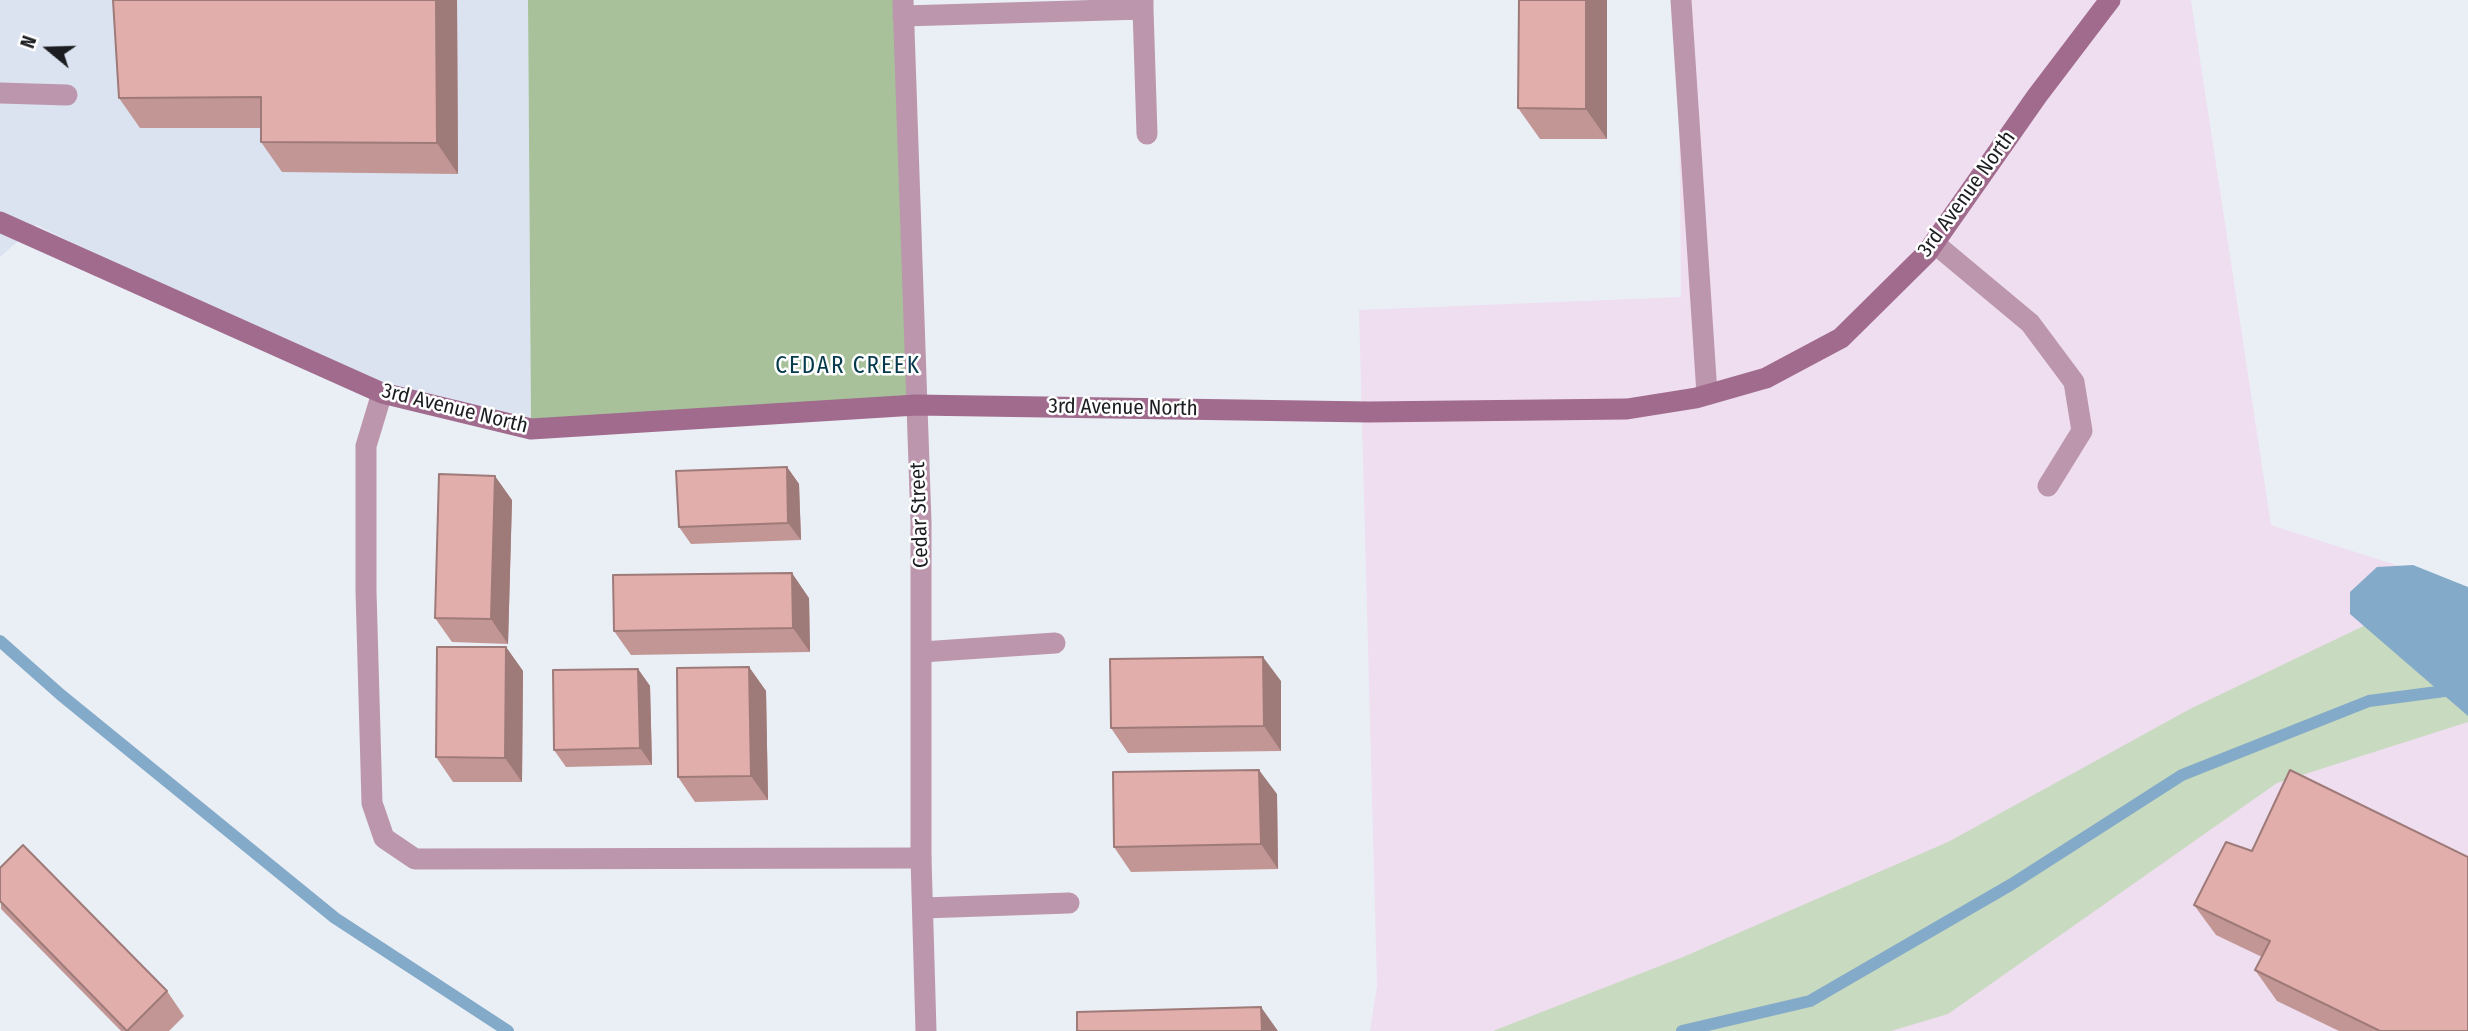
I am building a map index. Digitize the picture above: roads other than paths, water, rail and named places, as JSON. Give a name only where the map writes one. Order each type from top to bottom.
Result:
[{"type":"street","points":[[1681,0],[1707,394]]},
{"type":"street","name":"3rd Avenue North","points":[[0,222],[382,393],[531,429],[916,405],[1369,412],[1627,409],[1707,394],[1766,378],[1841,338],[1927,253],[2045,85],[2110,0]]},
{"type":"street","points":[[903,8],[1143,4],[1147,134]]},
{"type":"street","name":"Cedar Street","points":[[903,8],[922,652],[921,858],[926,1031]]},
{"type":"street","points":[[0,93],[67,94]]},
{"type":"street","points":[[1934,243],[2030,323],[2074,382],[2082,431],[2048,485]]},
{"type":"street","points":[[382,393],[366,446],[366,591],[372,803],[384,838],[415,859],[921,858]]},
{"type":"street","points":[[922,652],[1055,643]]},
{"type":"street","points":[[923,908],[1069,903]]},
{"type":"water","points":[[2413,565],[2468,587],[2468,716],[2350,614],[2350,592],[2377,567]]},
{"type":"waterway","points":[[0,641],[61,695],[335,918],[508,1031]]},
{"type":"waterway","points":[[1682,1031],[1810,1001],[2012,884],[2182,775],[2369,701],[2468,688]]},
{"type":"district","name":"CEDAR CREEK","points":[[848,367]]}]
